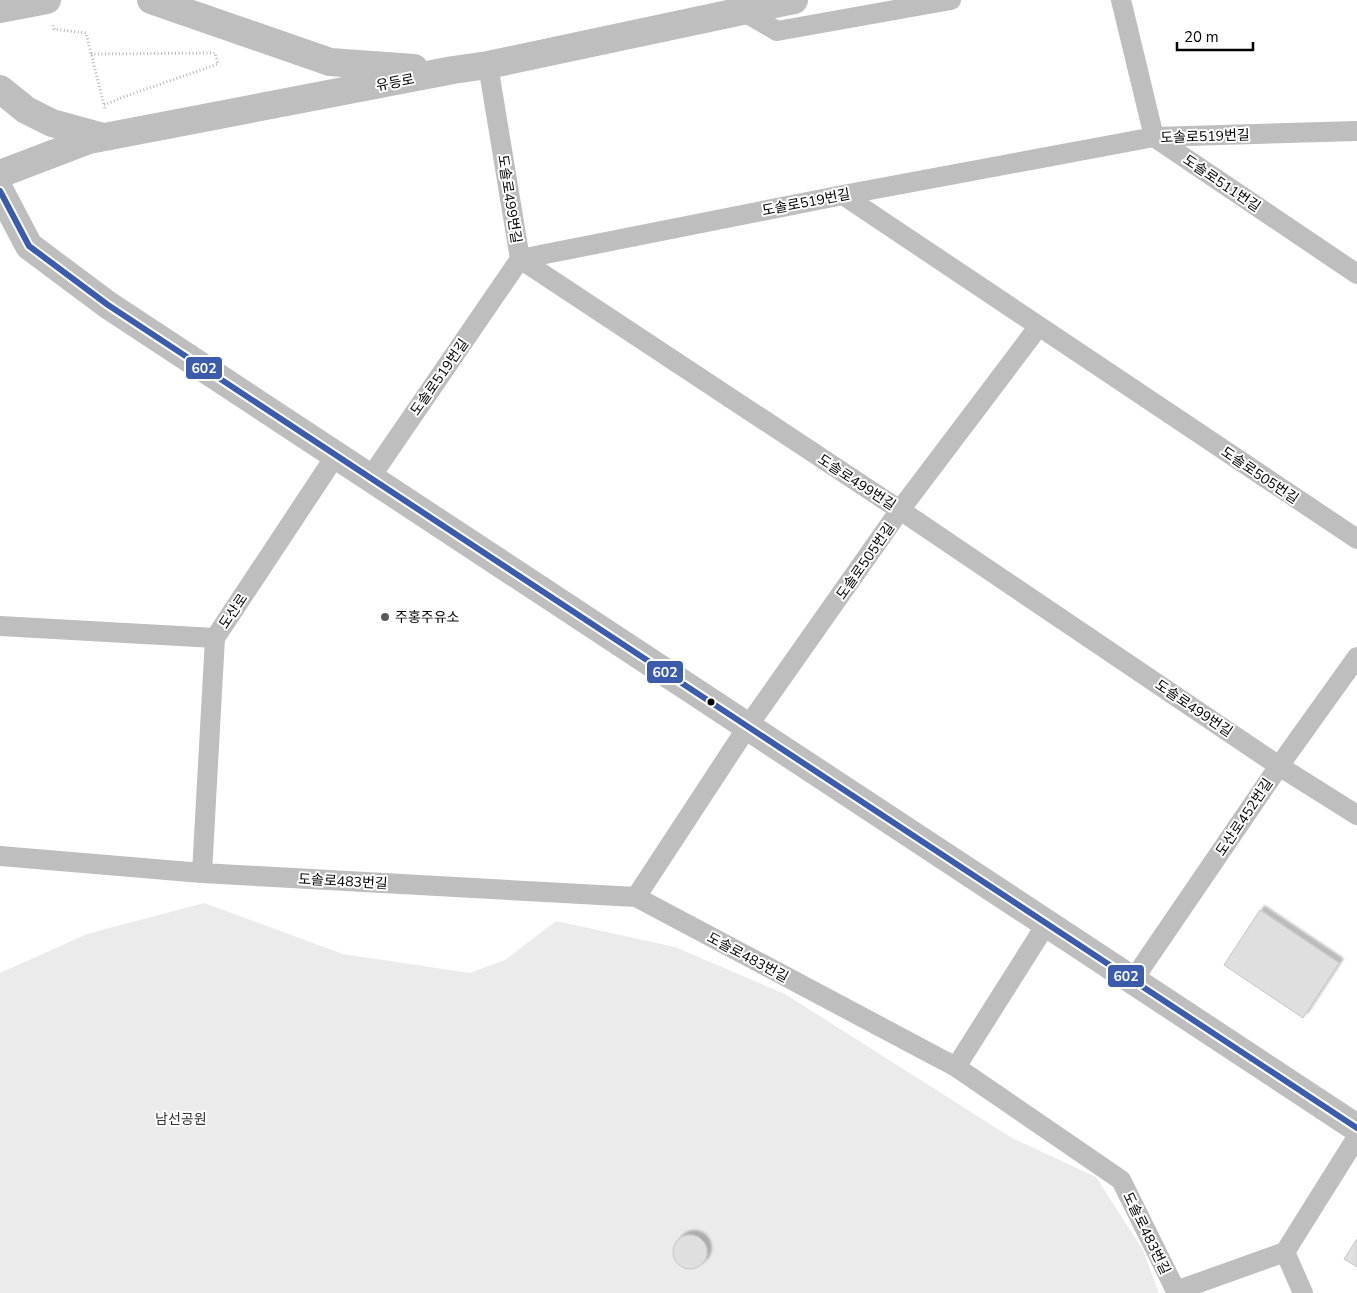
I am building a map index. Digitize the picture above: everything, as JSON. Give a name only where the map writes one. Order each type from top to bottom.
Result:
[{"type":"main road","points":[[151,0],[330,62],[453,70]]},
{"type":"main road","name":"유등로","points":[[0,174],[89,140],[107,136],[488,65],[794,0]]},
{"type":"main road","points":[[0,10],[50,11]]},
{"type":"main road","points":[[0,88],[26,110],[52,123],[107,136]]},
{"type":"main road","points":[[0,191],[28,246],[108,305],[1357,1128]]},
{"type":"street","points":[[741,10],[777,31],[951,0]]},
{"type":"street","points":[[1121,0],[1154,137]]},
{"type":"street","name":"도솔로499번길","points":[[488,65],[520,259],[900,510],[1279,766],[1357,816]]},
{"type":"street","name":"도솔로519번길","points":[[370,478],[520,259],[843,195],[1154,137],[1357,131]]},
{"type":"street","name":"도솔로511번길","points":[[1154,137],[1357,274]]},
{"type":"street","name":"도솔로505번길","points":[[843,195],[1357,539]]},
{"type":"street","name":"도솔로505번길","points":[[636,897],[748,726],[900,510],[1039,326]]},
{"type":"street","name":"도산로","points":[[0,626],[215,638],[336,455]]},
{"type":"street","points":[[202,873],[215,638]]},
{"type":"street","name":"도산로452번길","points":[[1132,980],[1357,656]]},
{"type":"street","name":"도솔로483번길","points":[[0,856],[202,873],[636,897],[956,1067],[1121,1180],[1176,1292]]},
{"type":"street","points":[[956,1067],[1047,924]]},
{"type":"street","points":[[1176,1292],[1284,1252],[1357,1137]]},
{"type":"street","points":[[1284,1252],[1303,1293]]},
{"type":"path","points":[[50,11],[54,29],[86,33],[104,105],[107,136]]},
{"type":"path","points":[[91,54],[215,53],[218,64],[104,105]]},
{"type":"green space","name":"남선공원","points":[[204,903],[343,954],[470,973],[505,960],[556,921],[675,947],[785,994],[1012,1138],[1096,1177],[1143,1250],[1159,1293],[0,1293],[0,973],[87,934]]},
{"type":"building","points":[[1260,910],[1339,963],[1303,1018],[1224,965]]},
{"type":"building","points":[[690,1235],[702,1240],[707,1252],[702,1264],[690,1269],[678,1264],[673,1252],[678,1240]]},
{"type":"building","points":[[1357,1239],[1357,1267],[1344,1259]]},
{"type":"transit line","name":"602","points":[[0,191],[29,246],[108,305],[1357,1128]]},
{"type":"place","name":"주홍주유소","points":[[385,617]]}]
